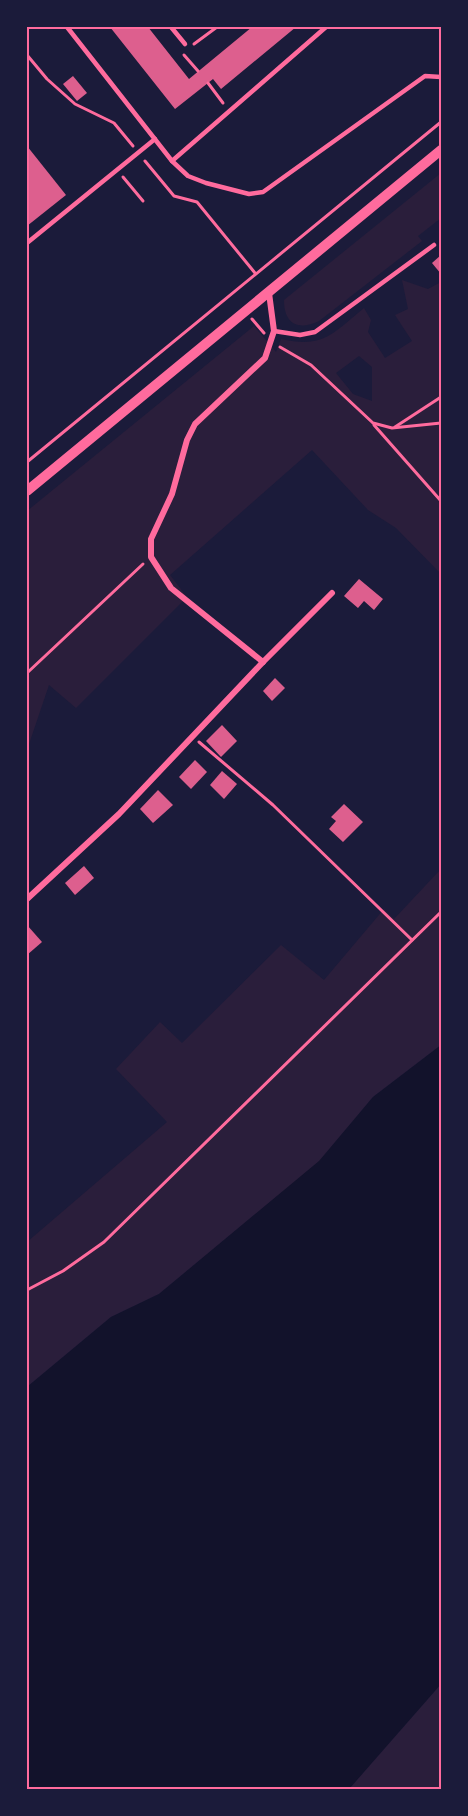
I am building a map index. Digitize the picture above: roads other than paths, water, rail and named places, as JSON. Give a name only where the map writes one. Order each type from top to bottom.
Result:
[{"type":"street","points":[[27,490],[441,150]]},
{"type":"street","points":[[263,662],[171,588],[151,557],[151,539],[171,494],[187,440],[195,424],[266,358],[274,331],[268,293]]},
{"type":"street","points":[[27,899],[119,814],[332,593]]},
{"type":"lane","points":[[67,27],[172,161],[188,176],[249,194],[263,192],[425,76],[441,77]]},
{"type":"lane","points":[[171,27],[185,44]]},
{"type":"lane","points":[[172,161],[326,27]]},
{"type":"lane","points":[[27,243],[155,139]]},
{"type":"lane","points":[[274,331],[300,335],[315,332],[434,246]]}]
